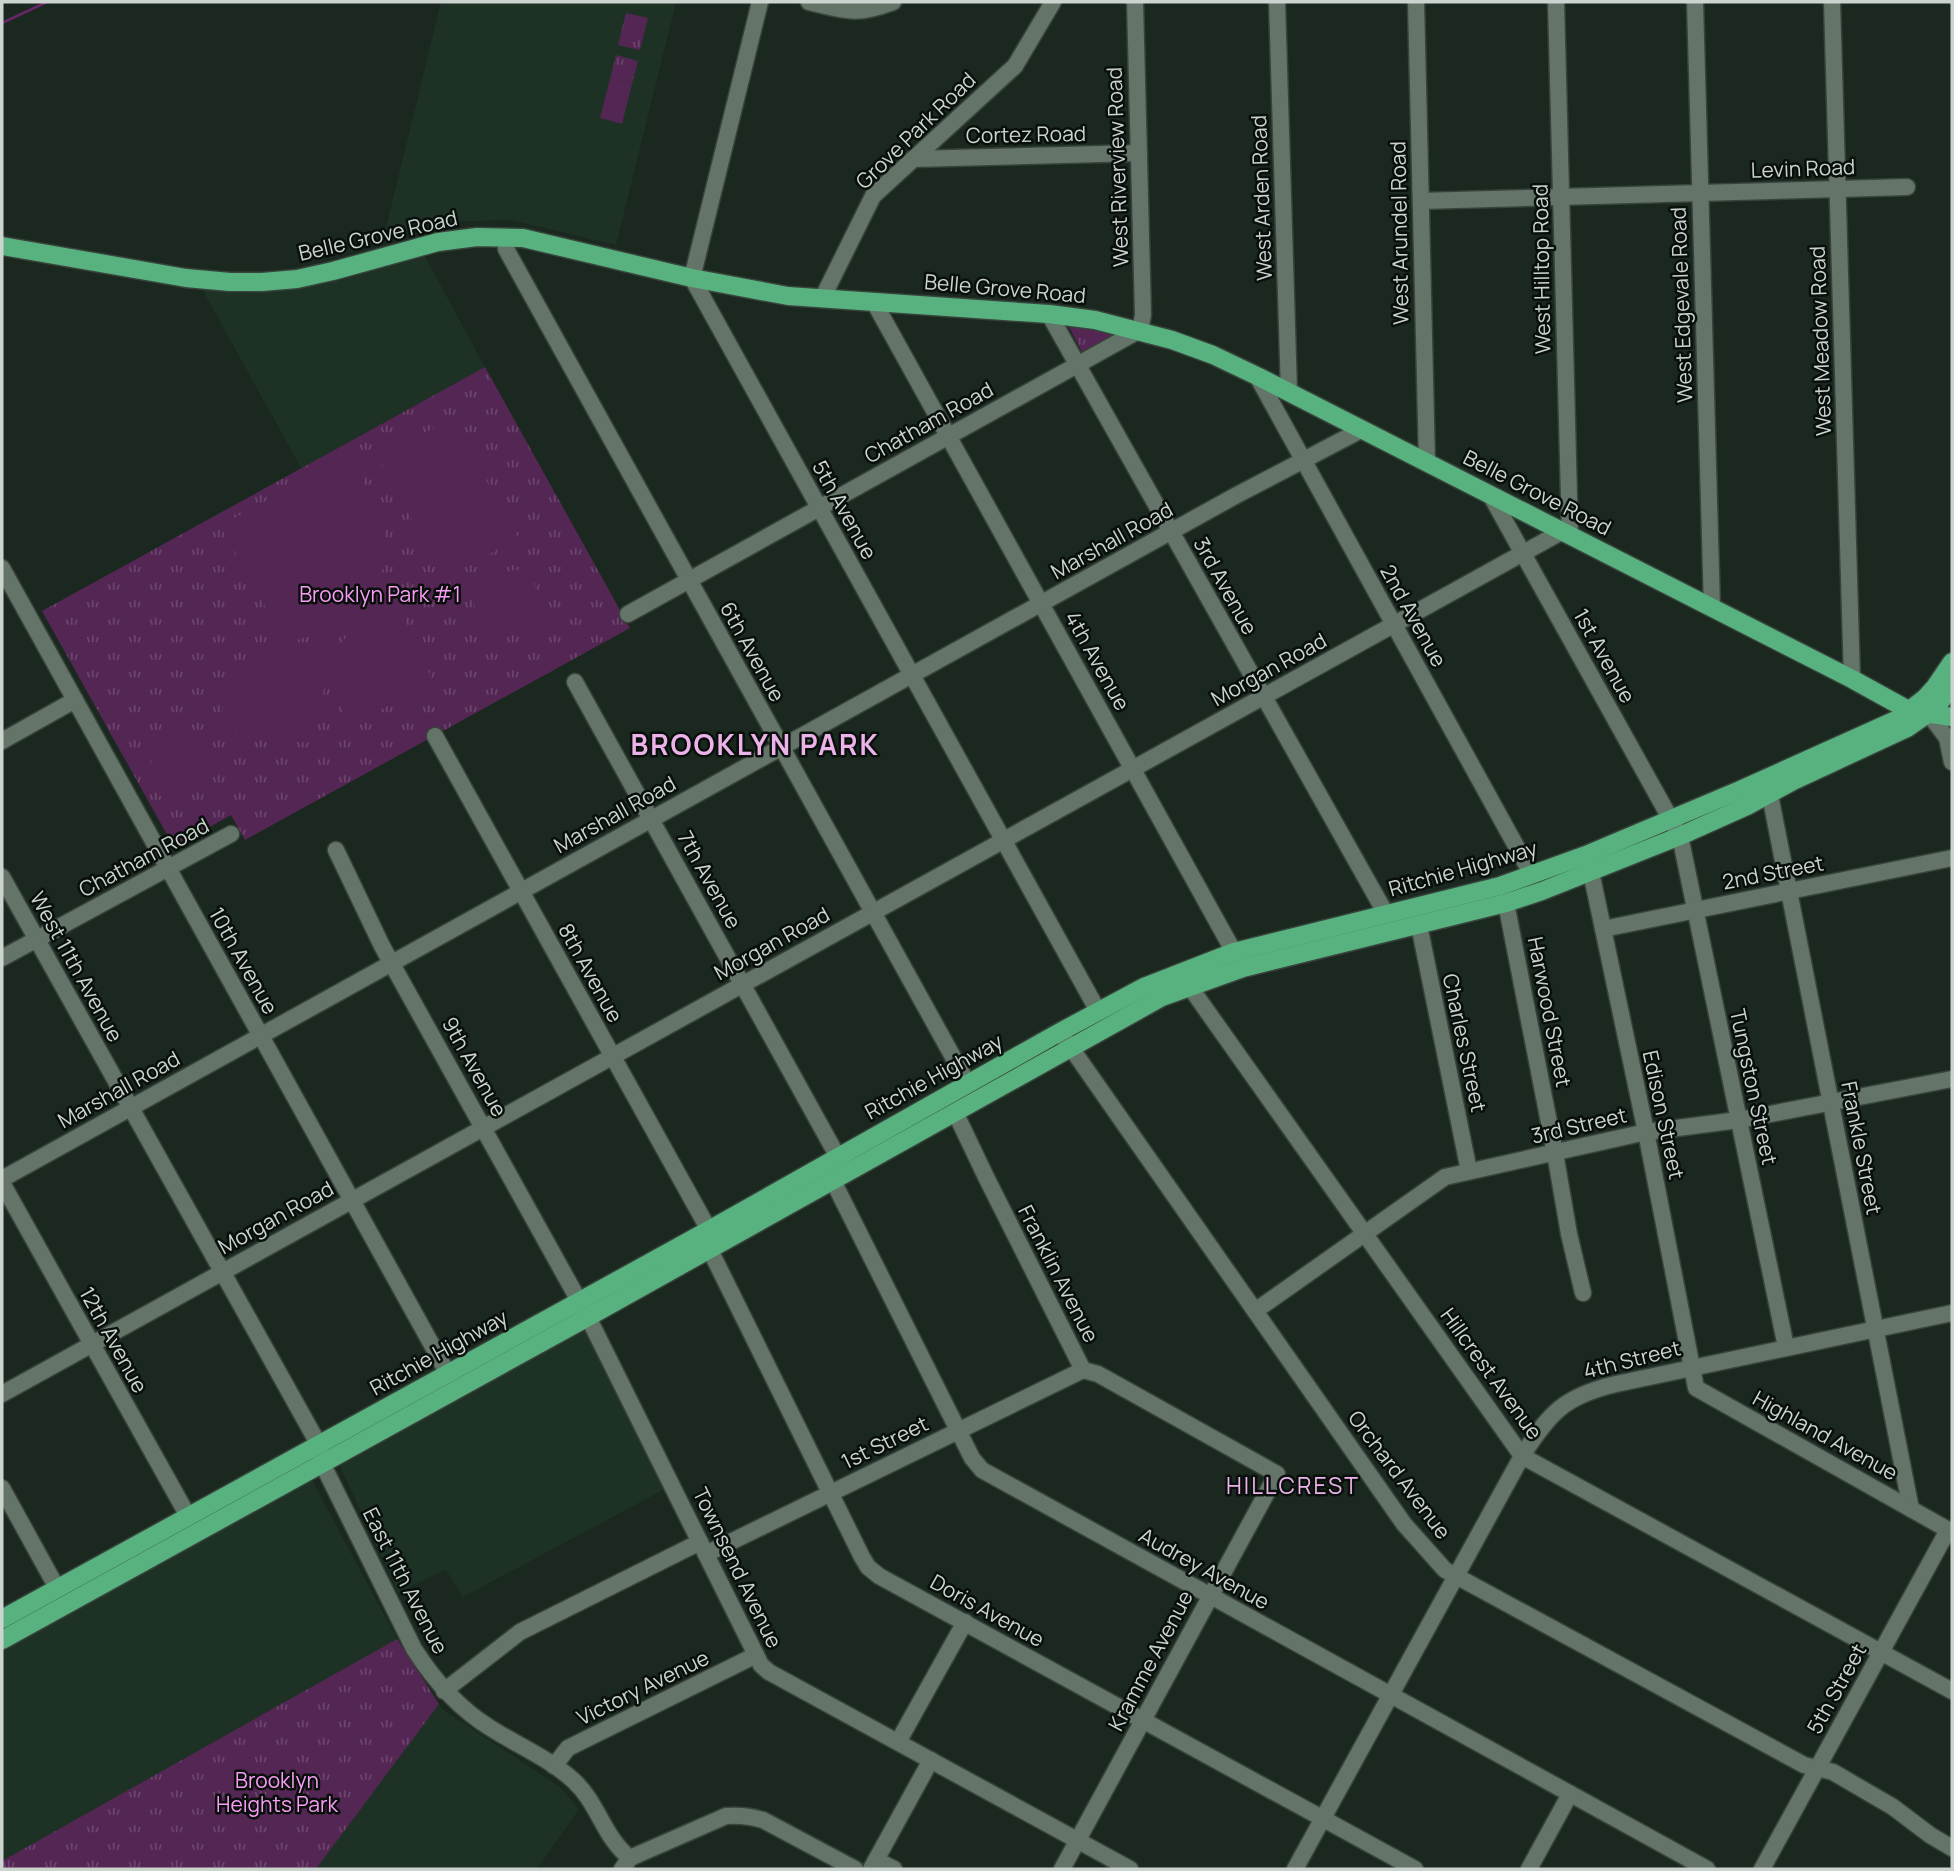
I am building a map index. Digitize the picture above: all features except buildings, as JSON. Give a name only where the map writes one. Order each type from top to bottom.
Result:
[{"type":"main road","name":"Belle Grove Road","points":[[2,246],[186,278],[262,282],[297,279],[333,271],[438,242],[477,237],[507,237],[549,243],[692,278],[788,296],[1049,314],[1140,330],[1213,355],[1257,376],[1910,711],[1952,717]]},
{"type":"main road","points":[[1944,686],[1952,662]]},
{"type":"main road","name":"Ritchie Highway","points":[[2,1619],[448,1374],[710,1250],[968,1084],[1189,987],[1243,968],[1506,903],[1591,872],[1898,719],[1944,686]]},
{"type":"main road","name":"Ritchie Highway","points":[[2,1640],[322,1463],[584,1309],[709,1230],[955,1112],[1065,1040],[1098,1011],[1144,987],[1234,952],[1500,886],[1770,795],[1793,781],[1908,728],[1936,708],[1944,686]]},
{"type":"street","points":[[692,278],[760,2]]},
{"type":"street","points":[[809,2],[860,12],[893,2]]},
{"type":"street","name":"Grove Park Road","points":[[822,299],[873,196],[1015,65],[1053,2]]},
{"type":"street","name":"West Riverview Road","points":[[1135,2],[1143,315],[1140,330]]},
{"type":"street","name":"West Arden Road","points":[[1277,2],[1289,393]]},
{"type":"street","name":"West Arundel Road","points":[[1416,2],[1427,463]]},
{"type":"street","name":"West Hilltop Road","points":[[1556,2],[1566,533]]},
{"type":"street","name":"West Edgevale Road","points":[[1695,2],[1712,608]]},
{"type":"street","name":"West Meadow Road","points":[[1832,2],[1852,679]]},
{"type":"street","name":"Cortez Road","points":[[913,159],[1139,153]]},
{"type":"street","name":"Levin Road","points":[[1421,201],[1907,187]]},
{"type":"street","name":"6th Avenue","points":[[507,237],[506,249],[968,1084]]},
{"type":"street","name":"5th Avenue","points":[[692,278],[1098,1011]]},
{"type":"street","name":"4th Avenue","points":[[874,302],[1243,968]]},
{"type":"street","name":"3rd Avenue","points":[[1049,314],[1386,914]]},
{"type":"street","name":"Chatham Road","points":[[628,614],[1140,330]]},
{"type":"street","name":"2nd Avenue","points":[[1257,376],[1532,875]]},
{"type":"street","name":"Marshall Road","points":[[2,1181],[781,747],[1361,430]]},
{"type":"street","name":"1st Avenue","points":[[1491,496],[1676,828]]},
{"type":"street","name":"Morgan Road","points":[[2,1394],[1264,696],[1566,533]]},
{"type":"street","name":"10th Avenue","points":[[2,568],[448,1374]]},
{"type":"street","name":"7th Avenue","points":[[575,682],[743,985],[836,1169]]},
{"type":"street","points":[[2,741],[75,700]]},
{"type":"street","points":[[1928,714],[1947,738],[1952,762]]},
{"type":"street","name":"8th Avenue","points":[[435,736],[709,1230]]},
{"type":"street","name":"Frankle Street","points":[[1770,795],[1912,1509]]},
{"type":"street","name":"Tungston Street","points":[[1676,828],[1786,1347]]},
{"type":"street","name":"Chatham Road","points":[[2,958],[231,834]]},
{"type":"street","name":"9th Avenue","points":[[337,850],[373,929],[584,1309]]},
{"type":"street","name":"2nd Street","points":[[1603,929],[1952,858]]},
{"type":"street","name":"Edison Street","points":[[1591,872],[1646,1132],[1691,1367]]},
{"type":"street","name":"West 11th Avenue","points":[[2,877],[319,1445]]},
{"type":"street","name":"Harwood Street","points":[[1506,903],[1569,1234],[1583,1293]]},
{"type":"street","name":"Charles Street","points":[[1419,925],[1469,1171]]},
{"type":"street","name":"Hillcrest Avenue","points":[[1189,987],[1522,1456],[1952,1691]]},
{"type":"street","name":"Orchard Avenue","points":[[1065,1040],[1404,1524],[1445,1570],[1804,1766],[1833,1772],[1893,1807],[1952,1848]]},
{"type":"street","name":"3rd Street","points":[[1255,1311],[1445,1177],[1646,1132],[1739,1120],[1952,1079]]},
{"type":"street","name":"Franklin Avenue","points":[[955,1112],[1083,1370],[1098,1374],[1277,1474]]},
{"type":"street","name":"Audrey Avenue","points":[[836,1169],[958,1431],[977,1465],[988,1474],[1707,1869]]},
{"type":"street","name":"12th Avenue","points":[[2,1181],[188,1516]]},
{"type":"street","name":"Doris Avenue","points":[[709,1230],[710,1250],[868,1567],[879,1576],[1415,1869]]},
{"type":"street","name":"Townsend Avenue","points":[[584,1309],[761,1665],[769,1672],[1130,1869]]},
{"type":"street","name":"4th Street","points":[[1295,1869],[1522,1456],[1549,1417],[1576,1397],[1591,1390],[1952,1312]]},
{"type":"street","name":"Highland Avenue","points":[[1691,1367],[1696,1388],[1950,1531]]},
{"type":"street","name":"1st Street","points":[[444,1691],[520,1632],[830,1493],[1083,1370]]},
{"type":"street","name":"East 11th Avenue","points":[[319,1445],[322,1463],[414,1649],[444,1691],[491,1728],[554,1766],[582,1789],[626,1864]]},
{"type":"street","name":"Kramme Avenue","points":[[1062,1869],[1277,1474]]},
{"type":"street","points":[[2,1488],[57,1588]]},
{"type":"street","name":"5th Street","points":[[1762,1869],[1950,1531]]},
{"type":"street","points":[[898,1742],[965,1622]]},
{"type":"street","name":"Victory Avenue","points":[[554,1766],[568,1748],[756,1655]]},
{"type":"street","points":[[894,1869],[874,1864],[930,1760]]},
{"type":"street","points":[[1529,1869],[1570,1794]]},
{"type":"street","points":[[626,1864],[726,1816],[739,1815],[763,1821],[855,1869]]},
{"type":"shaded area","points":[[441,2],[676,2],[616,245],[511,220],[437,222],[384,236]]},
{"type":"shaded area","points":[[423,253],[485,367],[301,468],[201,287],[239,293],[298,289],[337,281]]},
{"type":"shaded area","points":[[587,1328],[665,1489],[463,1597],[446,1570],[398,1592],[339,1464]]},
{"type":"shaded area","points":[[307,1481],[313,1482],[397,1639],[2,1861],[2,1651]]},
{"type":"shaded area","points":[[439,1704],[442,1709],[560,1787],[579,1809],[537,1869],[316,1869]]},
{"type":"green space","points":[[626,13],[648,18],[640,50],[618,45]]},
{"type":"green space","points":[[616,55],[638,61],[632,84],[610,79]]},
{"type":"green space","points":[[610,79],[632,84],[622,124],[600,118]]},
{"type":"green space","points":[[1068,325],[1117,333],[1082,352]]},
{"type":"green space","name":"Brooklyn Park #1","points":[[485,367],[630,628],[245,840],[231,815],[174,847],[42,611]]},
{"type":"green space","points":[[452,418],[518,538],[444,579],[378,458]]},
{"type":"green space","points":[[348,457],[375,504],[385,533],[386,549],[377,586],[367,604],[351,619],[286,644],[224,532],[227,522]]},
{"type":"green space","points":[[514,570],[531,570],[542,624],[536,633],[488,636],[475,611],[477,596],[493,579]]},
{"type":"green space","points":[[393,598],[430,675],[426,688],[349,724],[340,704],[336,685],[340,650],[347,635],[359,621],[374,608]]},
{"type":"green space","points":[[311,647],[331,651],[315,738],[307,743],[218,726],[231,690],[245,670],[265,656],[282,650]]},
{"type":"green space","points":[[188,724],[209,767],[207,774],[161,797],[155,785],[150,755],[162,738]]},
{"type":"green space","name":"Brooklyn Heights Park","points":[[397,1639],[439,1704],[316,1869],[2,1869],[2,1861]]},
{"type":"waterway","points":[[2,23],[47,2]]},
{"type":"district","name":"BROOKLYN PARK","points":[[755,745]]},
{"type":"district","name":"HILLCREST","points":[[1293,1486]]}]
